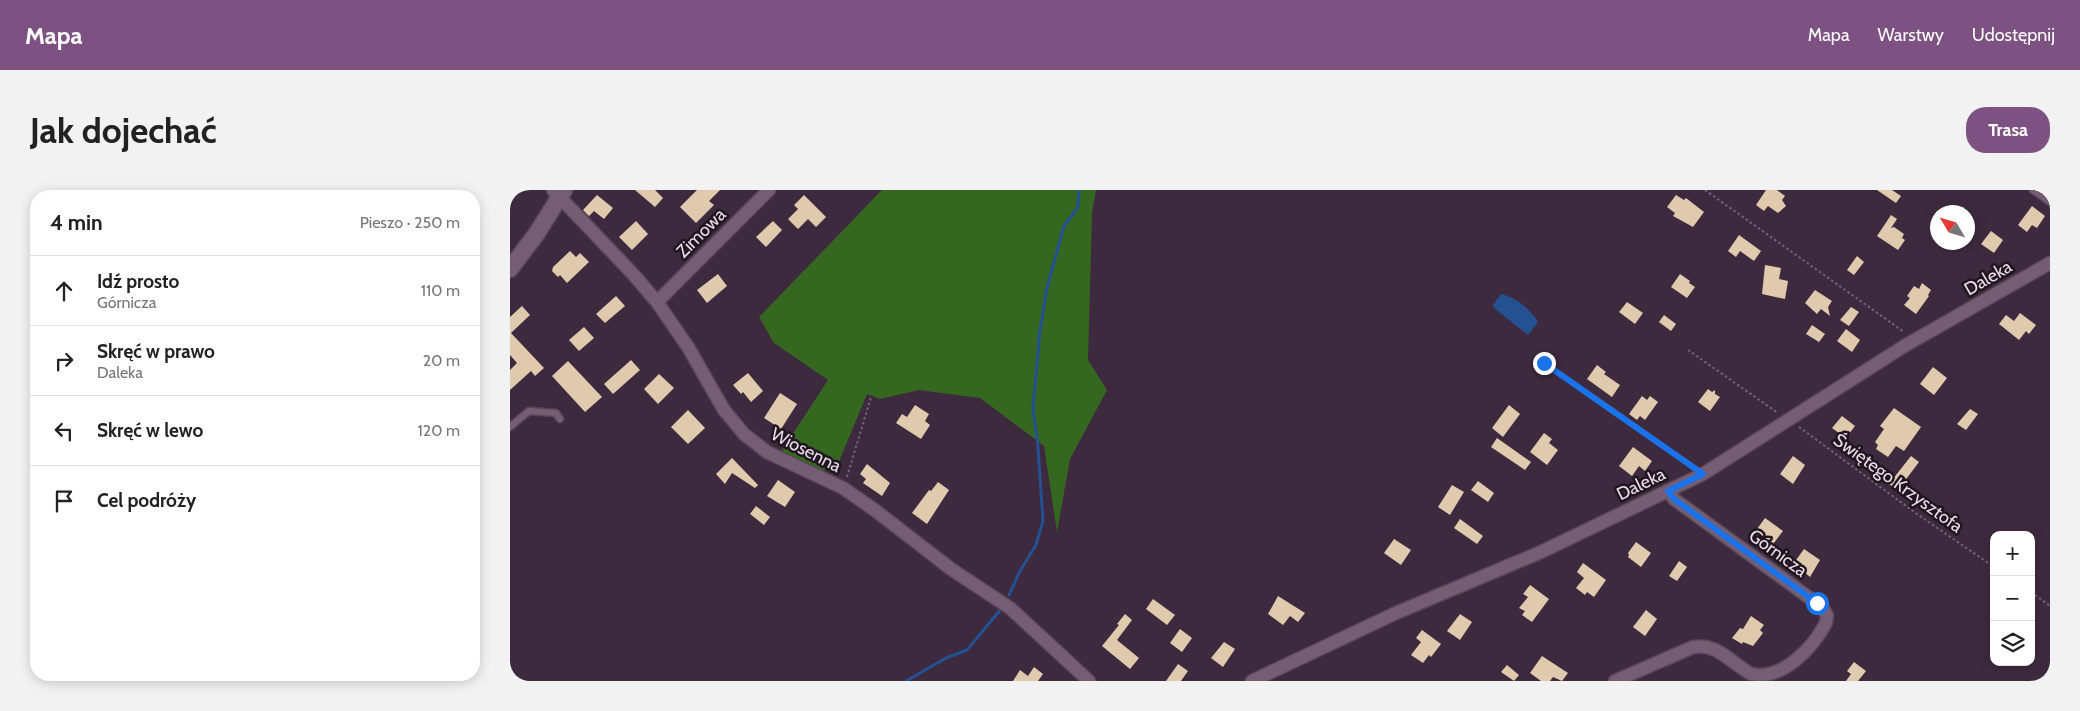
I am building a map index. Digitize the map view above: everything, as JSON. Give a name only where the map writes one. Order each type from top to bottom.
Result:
[{"type":"street","name":"Zimowa","points":[[657,302],[769,190]]},
{"type":"street","name":"Wiosenna","points":[[559,192],[657,302],[688,347],[713,394],[737,427],[768,452],[843,488],[876,511],[951,568],[1010,608],[1090,681]]},
{"type":"street","points":[[510,269],[537,233],[559,192]]},
{"type":"street","name":"Daleka","points":[[1252,681],[1396,613],[1540,552],[1703,474],[1912,341],[2050,263]]},
{"type":"street","name":"Górnicza","points":[[1615,681],[1693,647],[1701,646],[1714,649],[1756,676],[1779,676],[1796,663],[1826,623],[1827,615],[1822,607],[1674,499],[1668,491]]},
{"type":"lane","points":[[2033,190],[2050,202]]},
{"type":"lane","points":[[510,427],[529,411],[556,412],[560,419]]},
{"type":"path","points":[[1706,190],[1906,334],[1912,341]]},
{"type":"path","name":"Świętego Krzysztofa","points":[[1688,350],[1917,514],[1990,563]]},
{"type":"path","points":[[1544,363],[1703,474]]},
{"type":"path","points":[[843,488],[871,397]]},
{"type":"path","points":[[2035,595],[2050,606]]},
{"type":"green space","points":[[882,190],[1096,190],[1092,213],[1088,360],[1107,390],[1070,459],[1057,532],[1044,446],[980,398],[919,390],[880,399],[867,394],[838,464],[821,472],[779,455],[828,380],[774,343],[759,317]]},
{"type":"water","points":[[1501,294],[1517,301],[1535,317],[1538,322],[1528,335],[1494,308],[1493,305]]},
{"type":"building","points":[[635,190],[655,190],[663,198],[655,207]]},
{"type":"building","points":[[697,190],[720,190],[709,201],[714,205],[696,223],[680,207]]},
{"type":"building","points":[[1766,190],[1777,190],[1785,196],[1782,200],[1786,206],[1778,213],[1768,206],[1764,211],[1756,205]]},
{"type":"building","points":[[1877,190],[1892,190],[1901,196],[1896,203]]},
{"type":"building","points":[[597,195],[613,208],[604,219],[594,211],[589,216],[583,210]]},
{"type":"building","points":[[804,195],[826,217],[816,227],[808,219],[798,229],[788,219],[798,209],[794,205]]},
{"type":"building","points":[[1676,195],[1684,200],[1686,198],[1704,212],[1693,227],[1673,216],[1675,213],[1667,207]]},
{"type":"building","points":[[2032,206],[2045,216],[2037,228],[2032,225],[2027,232],[2018,225]]},
{"type":"building","points":[[1891,215],[1897,219],[1891,228],[1894,227],[1904,234],[1902,238],[1905,240],[1898,250],[1877,236]]},
{"type":"building","points":[[636,221],[648,234],[632,250],[619,237]]},
{"type":"building","points":[[773,221],[782,230],[766,247],[756,237]]},
{"type":"building","points":[[1991,231],[2003,240],[1994,253],[1981,244]]},
{"type":"building","points":[[1739,235],[1761,251],[1754,261],[1740,251],[1736,257],[1728,251]]},
{"type":"building","points":[[570,251],[576,257],[580,253],[589,262],[567,283],[560,275],[558,277],[552,271],[553,267]]},
{"type":"building","points":[[1857,256],[1864,262],[1854,275],[1847,270]]},
{"type":"building","points":[[1765,265],[1781,268],[1779,279],[1788,281],[1785,299],[1762,294]]},
{"type":"building","points":[[718,274],[727,286],[707,303],[697,290]]},
{"type":"building","points":[[1680,274],[1695,287],[1687,298],[1671,287]]},
{"type":"building","points":[[1922,283],[1931,290],[1916,314],[1904,305],[1910,298],[1907,296],[1914,286],[1919,289]]},
{"type":"building","points":[[1815,290],[1832,301],[1828,307],[1830,316],[1821,309],[1817,314],[1805,303]]},
{"type":"building","points":[[616,296],[625,306],[605,323],[596,314]]},
{"type":"building","points":[[1627,302],[1643,313],[1635,324],[1619,312]]},
{"type":"building","points":[[522,306],[530,315],[511,333],[544,368],[535,376],[531,371],[510,390],[510,370],[517,363],[510,355],[510,317]]},
{"type":"building","points":[[1851,307],[1859,312],[1849,326],[1840,320]]},
{"type":"building","points":[[2020,313],[2036,325],[2029,334],[2026,331],[2019,340],[1999,324],[2006,315],[2014,321]]},
{"type":"building","points":[[1664,315],[1676,324],[1671,331],[1659,322]]},
{"type":"building","points":[[1812,325],[1825,334],[1819,342],[1806,334]]},
{"type":"building","points":[[584,327],[594,338],[579,351],[569,340]]},
{"type":"building","points":[[1846,329],[1860,340],[1852,352],[1837,341]]},
{"type":"building","points":[[631,360],[640,370],[613,394],[604,384]]},
{"type":"building","points":[[568,361],[602,397],[585,412],[552,376]]},
{"type":"building","points":[[1597,365],[1606,372],[1604,374],[1620,385],[1612,397],[1587,379]]},
{"type":"building","points":[[1933,367],[1947,378],[1934,395],[1920,384]]},
{"type":"building","points":[[748,373],[763,391],[751,402],[743,392],[741,394],[733,385]]},
{"type":"building","points":[[659,374],[674,388],[658,404],[644,389]]},
{"type":"building","points":[[1708,389],[1712,392],[1715,390],[1715,394],[1720,397],[1710,411],[1698,402]]},
{"type":"building","points":[[780,393],[797,404],[781,429],[764,418]]},
{"type":"building","points":[[1642,396],[1647,400],[1650,396],[1658,402],[1645,420],[1640,416],[1637,420],[1629,414]]},
{"type":"building","points":[[915,405],[929,414],[925,421],[930,425],[921,439],[896,423],[902,414],[907,417]]},
{"type":"building","points":[[1509,405],[1520,414],[1503,437],[1492,428]]},
{"type":"building","points":[[1894,408],[1921,427],[1904,451],[1896,446],[1888,457],[1876,449],[1878,445],[1875,442],[1884,429],[1880,426]]},
{"type":"building","points":[[1970,409],[1978,414],[1966,430],[1957,424]]},
{"type":"building","points":[[688,410],[705,428],[688,444],[671,427]]},
{"type":"building","points":[[1842,416],[1855,426],[1846,438],[1832,428]]},
{"type":"building","points":[[1544,433],[1552,439],[1549,443],[1558,450],[1547,465],[1530,452]]},
{"type":"building","points":[[1497,438],[1531,462],[1525,470],[1491,447]]},
{"type":"building","points":[[1633,447],[1652,461],[1645,471],[1639,466],[1632,476],[1619,466]]},
{"type":"building","points":[[1793,456],[1805,465],[1793,484],[1780,474]]},
{"type":"building","points":[[1911,456],[1919,462],[1898,490],[1889,484]]},
{"type":"building","points":[[732,458],[758,485],[755,488],[732,473],[725,484],[716,474]]},
{"type":"building","points":[[867,464],[890,483],[882,496],[863,483],[866,479],[860,474]]},
{"type":"building","points":[[778,480],[795,492],[785,507],[767,496]]},
{"type":"building","points":[[1478,481],[1494,493],[1488,502],[1471,490]]},
{"type":"building","points":[[938,482],[949,490],[927,524],[912,513],[929,490],[931,491]]},
{"type":"building","points":[[1452,485],[1464,492],[1450,515],[1438,507]]},
{"type":"building","points":[[756,506],[770,517],[764,525],[750,514]]},
{"type":"building","points":[[1765,518],[1783,531],[1770,548],[1752,536]]},
{"type":"building","points":[[1460,519],[1483,536],[1477,544],[1454,528]]},
{"type":"building","points":[[1394,539],[1411,550],[1401,565],[1384,553]]},
{"type":"building","points":[[1636,542],[1651,553],[1641,567],[1628,557],[1628,553]]},
{"type":"building","points":[[1804,549],[1820,560],[1810,577],[1794,563]]},
{"type":"building","points":[[1679,561],[1687,567],[1677,581],[1669,576]]},
{"type":"building","points":[[1583,563],[1606,580],[1594,597],[1587,592],[1585,595],[1576,588],[1584,578],[1577,572]]},
{"type":"building","points":[[1530,585],[1549,599],[1532,622],[1522,615],[1525,611],[1519,608],[1528,597],[1523,594]]},
{"type":"building","points":[[1278,596],[1305,613],[1298,622],[1290,616],[1283,625],[1268,614]]},
{"type":"building","points":[[1153,599],[1175,615],[1167,625],[1146,609]]},
{"type":"building","points":[[1646,610],[1657,619],[1645,636],[1633,627]]},
{"type":"building","points":[[1125,614],[1132,620],[1117,640],[1139,658],[1130,669],[1102,646],[1119,625],[1117,624]]},
{"type":"building","points":[[1460,614],[1472,622],[1460,640],[1447,631]]},
{"type":"building","points":[[1751,616],[1764,625],[1760,630],[1763,633],[1753,646],[1743,642],[1742,644],[1732,638],[1740,628],[1743,629]]},
{"type":"building","points":[[1180,629],[1192,638],[1182,652],[1170,643]]},
{"type":"building","points":[[1422,630],[1441,644],[1431,657],[1429,655],[1423,663],[1411,655],[1421,642],[1416,638]]},
{"type":"building","points":[[1224,642],[1235,649],[1223,667],[1211,658]]},
{"type":"building","points":[[1542,656],[1568,673],[1562,681],[1553,677],[1550,681],[1541,681],[1530,673]]},
{"type":"building","points":[[1854,662],[1866,671],[1858,681],[1846,681],[1851,674],[1847,671]]},
{"type":"building","points":[[1178,664],[1188,671],[1181,681],[1166,681]]},
{"type":"building","points":[[1507,665],[1519,675],[1514,681],[1501,672]]},
{"type":"building","points":[[1034,667],[1043,674],[1038,681],[1013,681],[1020,670],[1028,676]]},
{"type":"waterway","points":[[1009,595],[1020,571],[1036,545],[1043,521],[1038,447],[1033,408],[1040,330],[1047,288],[1064,226],[1078,207],[1079,190]]},
{"type":"waterway","points":[[906,681],[946,658],[967,650],[1001,609]]},
{"type":"route","points":[[1544,363],[1703,474],[1668,491],[1674,499],[1817,603]]}]
